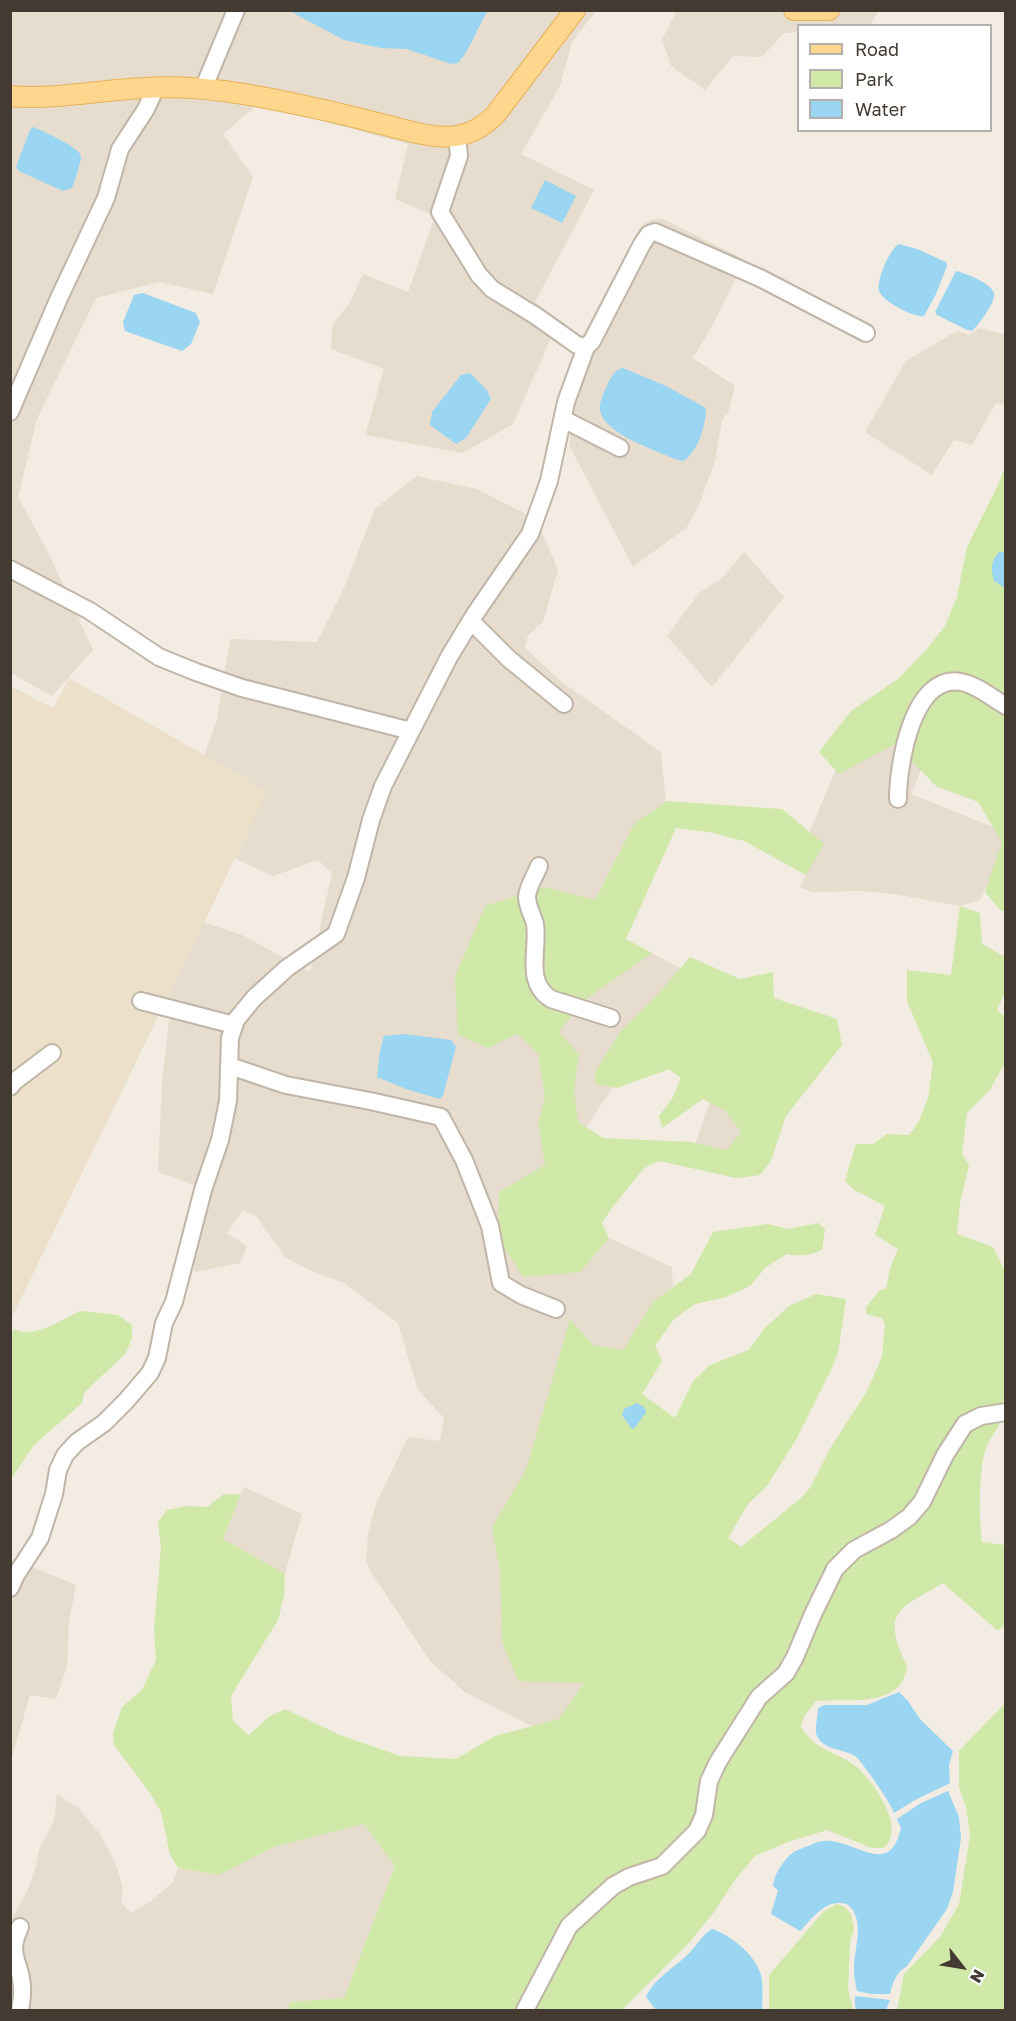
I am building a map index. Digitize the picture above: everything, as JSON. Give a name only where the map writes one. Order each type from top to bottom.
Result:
[{"type":"main road","points":[[10,96],[43,96],[156,87],[203,88],[313,107],[428,136],[457,136],[467,134],[487,124],[575,10]]},
{"type":"main road","points":[[794,10],[829,10]]},
{"type":"street","points":[[203,88],[236,10]]},
{"type":"street","points":[[10,412],[58,298],[106,198],[120,149],[146,109],[156,87]]},
{"type":"street","points":[[457,136],[459,156],[440,212],[479,275],[492,289],[577,345],[586,347]]},
{"type":"street","points":[[10,1588],[40,1538],[54,1494],[58,1470],[65,1455],[77,1442],[104,1423],[126,1401],[150,1372],[157,1358],[164,1323],[174,1302],[203,1190],[220,1140],[228,1101],[230,1038],[234,1025],[254,998],[286,968],[336,934],[356,878],[371,820],[383,786],[449,657],[530,534],[549,481],[566,402],[586,347],[592,341],[642,244],[649,234],[655,232],[760,278],[866,333]]},
{"type":"street","points":[[563,419],[620,448]]},
{"type":"street","points":[[10,569],[90,611],[159,657],[195,672],[242,688],[411,731]]},
{"type":"street","points":[[471,621],[509,659],[564,704]]},
{"type":"street","points":[[898,799],[898,781],[906,744],[912,721],[925,695],[942,684],[962,682],[975,687],[1005,706]]},
{"type":"street","points":[[539,866],[527,896],[535,926],[534,974],[536,984],[550,999],[611,1018]]},
{"type":"street","points":[[141,1001],[234,1025]]},
{"type":"street","points":[[10,1087],[52,1053]]},
{"type":"street","points":[[230,1066],[286,1085],[370,1101],[441,1118],[464,1160],[490,1226],[501,1283],[521,1295],[556,1309]]},
{"type":"street","points":[[525,2010],[569,1926],[613,1886],[629,1877],[662,1866],[697,1831],[704,1815],[709,1781],[718,1762],[759,1697],[786,1672],[835,1569],[854,1550],[891,1530],[909,1517],[922,1502],[945,1455],[965,1424],[981,1416],[1005,1412]]},
{"type":"street","points":[[20,1927],[13,1942],[22,1986],[20,2010]]},
{"type":"shaded area","points":[[11,11],[596,11],[572,42],[560,86],[521,154],[594,190],[535,302],[559,320],[513,424],[463,453],[365,435],[384,369],[331,349],[332,325],[349,304],[363,274],[408,292],[435,216],[395,199],[408,144],[258,104],[223,134],[253,177],[213,294],[159,282],[96,298],[37,419],[18,497],[49,554],[93,650],[52,696],[11,673]]},
{"type":"shaded area","points":[[673,11],[879,11],[872,24],[797,24],[797,32],[784,33],[762,57],[733,56],[705,90],[671,66],[662,39],[676,13]]},
{"type":"shaded area","points":[[652,219],[663,219],[745,260],[714,323],[693,358],[735,386],[728,413],[722,420],[715,461],[699,505],[687,527],[633,567],[569,445],[582,336],[640,227]]},
{"type":"shaded area","points":[[979,328],[1005,334],[1005,406],[996,403],[972,445],[954,440],[932,475],[865,432],[906,361],[957,331],[970,335]]},
{"type":"shaded area","points":[[416,476],[477,489],[537,520],[558,570],[543,622],[528,635],[525,648],[563,683],[661,752],[668,826],[625,939],[680,968],[641,1045],[577,1141],[554,1194],[609,1238],[672,1267],[674,1319],[610,1401],[608,1686],[543,1732],[465,1692],[430,1661],[366,1562],[368,1534],[376,1504],[408,1437],[440,1441],[444,1418],[418,1390],[398,1323],[344,1283],[309,1270],[285,1257],[257,1217],[243,1210],[227,1233],[247,1246],[240,1263],[195,1272],[182,1234],[194,1185],[158,1172],[162,1082],[170,1013],[152,976],[181,915],[242,935],[310,972],[332,873],[318,860],[273,876],[225,854],[198,772],[217,720],[230,639],[317,642],[344,588],[375,509]]},
{"type":"shaded area","points":[[744,552],[784,597],[712,687],[667,636],[699,593],[721,579]]},
{"type":"shaded area","points":[[69,678],[268,791],[11,1319],[11,686],[53,708]]},
{"type":"shaded area","points":[[887,721],[927,755],[911,794],[1005,832],[1005,848],[980,900],[960,906],[894,894],[861,891],[812,892],[800,887],[806,875],[810,831],[847,743]]},
{"type":"shaded area","points":[[710,1101],[759,1121],[760,1175],[736,1178],[688,1166]]},
{"type":"shaded area","points":[[244,1487],[302,1514],[285,1574],[223,1539]]},
{"type":"shaded area","points":[[11,1558],[76,1585],[69,1622],[67,1667],[56,1699],[30,1695],[11,1761]]},
{"type":"shaded area","points":[[57,1794],[78,1808],[100,1834],[116,1864],[123,1889],[121,1902],[131,1913],[151,1901],[172,1883],[178,1868],[219,1875],[274,1847],[364,1824],[395,1866],[344,1998],[290,2002],[288,2010],[12,2010],[11,1920],[29,1887],[40,1847],[54,1821]]},
{"type":"green space","points":[[1005,466],[1005,911],[1001,911],[985,892],[1002,842],[978,802],[936,786],[895,744],[839,774],[819,752],[851,711],[898,679],[945,626],[957,597],[967,547]]},
{"type":"green space","points":[[667,801],[782,809],[824,844],[806,875],[744,841],[709,832],[676,828],[626,939],[652,953],[583,1001],[559,1032],[579,1054],[574,1089],[578,1122],[603,1138],[690,1142],[727,1150],[741,1132],[725,1110],[703,1099],[662,1128],[659,1116],[672,1099],[681,1078],[669,1069],[617,1088],[596,1084],[595,1072],[621,1031],[658,994],[690,957],[740,979],[773,972],[774,998],[837,1019],[842,1045],[786,1116],[771,1161],[760,1175],[736,1178],[659,1161],[644,1168],[611,1209],[602,1223],[609,1238],[580,1272],[523,1277],[498,1238],[499,1192],[545,1165],[538,1123],[545,1097],[538,1053],[517,1034],[488,1048],[458,1035],[455,977],[485,906],[544,887],[595,900],[634,824]]},
{"type":"green space","points":[[960,906],[980,913],[982,944],[1005,957],[1005,992],[997,1010],[1005,1017],[1005,1063],[989,1091],[967,1113],[962,1154],[969,1165],[960,1204],[957,1234],[993,1247],[1005,1271],[1005,1393],[999,1425],[988,1442],[984,1455],[980,1506],[982,1542],[1005,1545],[1005,1624],[998,1631],[943,1583],[915,1599],[898,1614],[895,1633],[907,1666],[903,1680],[898,1687],[890,1693],[870,1699],[816,1701],[805,1715],[801,1726],[807,1735],[821,1747],[860,1770],[874,1786],[890,1819],[892,1830],[890,1840],[884,1848],[872,1848],[827,1830],[788,1842],[755,1856],[688,1944],[622,2010],[288,2010],[290,2002],[344,1998],[395,1866],[364,1824],[274,1847],[219,1875],[178,1868],[170,1855],[161,1812],[150,1793],[114,1745],[113,1733],[122,1707],[142,1690],[156,1660],[154,1630],[161,1547],[158,1522],[167,1510],[187,1506],[207,1507],[224,1494],[241,1494],[223,1539],[285,1574],[284,1596],[278,1620],[231,1696],[233,1721],[249,1735],[270,1716],[285,1709],[340,1735],[400,1756],[456,1759],[495,1736],[559,1719],[584,1683],[518,1681],[502,1642],[500,1571],[492,1527],[526,1470],[570,1319],[593,1345],[623,1350],[653,1302],[691,1274],[713,1232],[767,1224],[789,1229],[818,1223],[825,1229],[822,1250],[805,1255],[787,1254],[766,1267],[750,1286],[726,1297],[695,1304],[674,1319],[655,1346],[662,1361],[642,1394],[675,1418],[693,1381],[710,1365],[749,1350],[764,1329],[789,1306],[816,1294],[846,1299],[838,1353],[830,1372],[797,1438],[767,1486],[748,1504],[728,1538],[741,1547],[801,1498],[810,1488],[831,1447],[867,1391],[882,1357],[885,1324],[882,1318],[866,1314],[866,1307],[880,1290],[886,1289],[890,1268],[898,1249],[875,1235],[885,1206],[853,1189],[845,1181],[856,1144],[873,1144],[887,1134],[909,1135],[919,1121],[928,1098],[933,1063],[907,1001],[907,970],[951,975]]},
{"type":"green space","points":[[80,1311],[118,1315],[132,1325],[132,1338],[126,1353],[84,1393],[82,1403],[34,1445],[11,1479],[11,1335],[14,1329],[30,1332],[39,1330]]},
{"type":"green space","points":[[1005,1703],[1005,2010],[897,2010],[904,1974],[940,1937],[959,1904],[970,1835],[966,1807],[959,1787],[959,1751]]},
{"type":"green space","points":[[837,1904],[845,1907],[851,1914],[854,1929],[850,1943],[848,1988],[853,2010],[769,2010],[769,1975],[824,1911]]},
{"type":"water","points":[[293,11],[488,11],[463,57],[458,63],[451,64],[407,49],[381,48],[344,40]]},
{"type":"water","points":[[33,127],[60,140],[81,156],[72,188],[63,191],[19,171],[16,167]]},
{"type":"water","points":[[545,180],[576,196],[562,223],[531,208]]},
{"type":"water","points":[[899,244],[946,262],[947,266],[936,294],[924,316],[899,308],[879,291],[884,265]]},
{"type":"water","points":[[956,271],[983,282],[994,293],[990,307],[972,331],[935,312]]},
{"type":"water","points":[[143,293],[196,313],[200,322],[191,344],[182,351],[125,331],[123,322],[134,295]]},
{"type":"water","points":[[623,368],[666,386],[706,408],[705,422],[697,445],[683,461],[620,434],[604,419],[600,410],[603,396],[612,375]]},
{"type":"water","points":[[470,373],[487,390],[491,399],[466,438],[456,444],[430,425],[432,412],[461,375]]},
{"type":"water","points":[[999,552],[1005,552],[1005,588],[994,581],[992,573],[993,562]]},
{"type":"water","points":[[404,1034],[451,1040],[456,1047],[440,1099],[377,1077],[384,1036]]},
{"type":"water","points":[[637,1403],[644,1407],[646,1412],[634,1429],[622,1415],[624,1409]]},
{"type":"water","points":[[899,1692],[920,1719],[953,1751],[949,1765],[950,1783],[894,1813],[883,1793],[858,1759],[820,1741],[816,1727],[818,1708],[824,1705],[867,1705]]},
{"type":"water","points":[[948,1791],[959,1817],[961,1838],[953,1892],[947,1909],[907,1966],[898,1975],[890,1994],[857,1991],[854,1963],[858,1927],[853,1911],[847,1904],[826,1906],[800,1931],[771,1914],[778,1890],[773,1886],[776,1874],[792,1853],[821,1841],[842,1843],[873,1854],[890,1851],[901,1828],[897,1819],[921,1803]]},
{"type":"water","points":[[712,1929],[740,1946],[757,1965],[762,1981],[762,2010],[656,2010],[646,1997],[650,1990]]},
{"type":"water","points":[[855,1996],[890,2000],[886,2010],[857,2010]]}]
